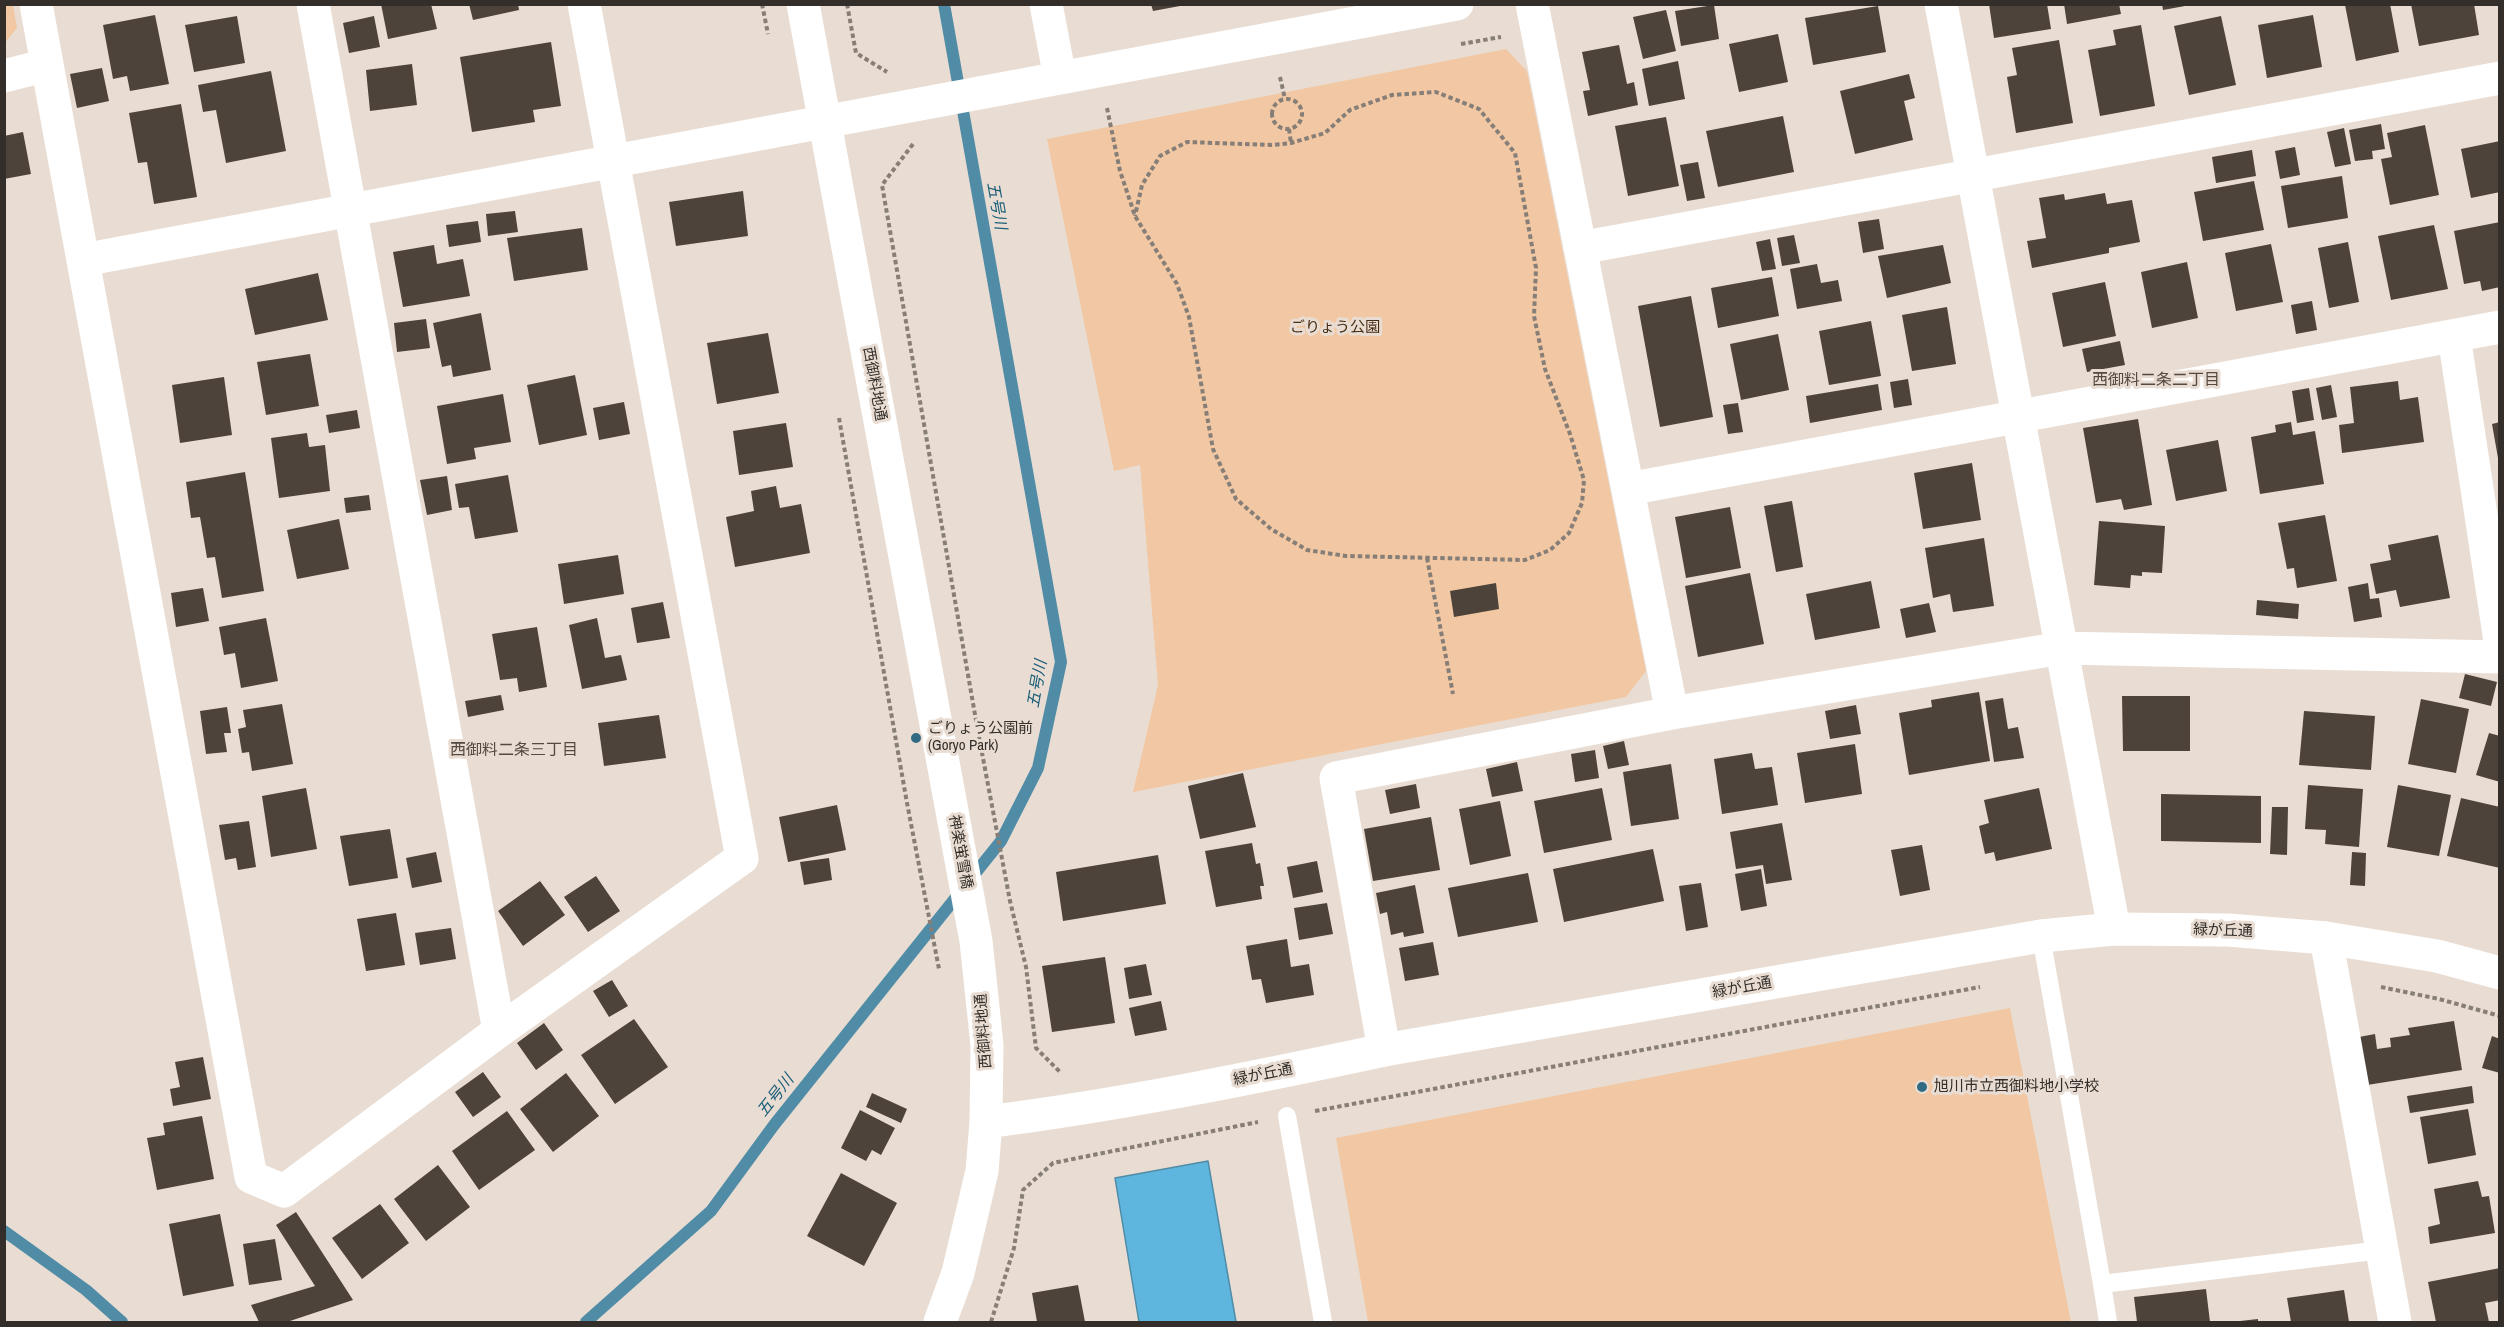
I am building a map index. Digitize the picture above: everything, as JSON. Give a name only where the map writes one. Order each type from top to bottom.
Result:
[{"type":"street","points":[[36,4],[252,1177],[284,1191],[499,1031],[742,858],[584,4]]},
{"type":"street","points":[[313,4],[499,1031]]},
{"type":"street","name":"西御料地通","points":[[803,4],[943,764]]},
{"type":"street","points":[[1046,4],[1059,78]]},
{"type":"street","points":[[83,260],[1457,4]]},
{"type":"street","points":[[1532,4],[1672,713]]},
{"type":"street","points":[[1941,4],[2115,929]]},
{"type":"street","points":[[4,75],[47,64]]},
{"type":"street","points":[[1580,249],[2499,78]]},
{"type":"street","points":[[1628,489],[2499,327]]},
{"type":"street","points":[[2454,336],[2499,641]]},
{"type":"street","points":[[1384,1050],[1336,778],[1672,713],[2062,648],[2499,657]]},
{"type":"street","name":"神楽蛍雪橋","points":[[943,764],[976,941]]},
{"type":"street","name":"緑が丘通","points":[[986,1122],[1062,1112],[1384,1050],[2041,936],[2115,929],[2228,930],[2326,938],[2437,956],[2499,973]]},
{"type":"street","points":[[2326,938],[2331,977],[2395,1323]]},
{"type":"street","name":"西御料地通","points":[[940,1323],[958,1273],[982,1171],[986,1122],[987,1045],[976,941]]},
{"type":"lane","points":[[2041,936],[2108,1323]]},
{"type":"lane","points":[[1287,1116],[1323,1323]]},
{"type":"lane","points":[[2102,1284],[2381,1250]]},
{"type":"path","points":[[762,4],[769,38]]},
{"type":"path","points":[[847,4],[856,53],[890,74]]},
{"type":"path","points":[[1280,77],[1285,99]]},
{"type":"path","points":[[1107,108],[1120,171],[1135,216],[1177,284],[1189,317],[1213,449],[1236,499],[1270,529],[1307,550],[1346,556],[1525,560],[1550,550],[1569,533],[1582,503],[1584,480],[1570,434],[1545,369],[1534,316],[1536,268],[1515,153],[1479,109],[1436,92],[1392,95],[1350,110],[1325,133],[1291,143],[1273,145],[1186,142],[1160,156],[1142,185],[1135,216]]},
{"type":"path","points":[[1285,99],[1296,102],[1302,111],[1296,127],[1289,129],[1281,129],[1275,124],[1272,114],[1276,104],[1285,99]]},
{"type":"path","points":[[1289,129],[1291,143]]},
{"type":"path","points":[[911,145],[882,185],[977,727],[1010,901]]},
{"type":"path","points":[[837,406],[939,971]]},
{"type":"path","points":[[1427,558],[1453,694]]},
{"type":"path","points":[[2331,977],[2439,999],[2499,1016]]},
{"type":"path","points":[[991,1323],[1014,1248],[1023,1190],[1053,1163],[1287,1116],[1989,986]]},
{"type":"green space","points":[[5,4],[13,5],[17,28],[5,43]]},
{"type":"green space","name":"ごりょう公園","points":[[1506,49],[1527,71],[1646,671],[1626,697],[1133,792],[1158,685],[1140,465],[1114,471],[1047,139]]},
{"type":"green space","points":[[2010,1008],[2071,1322],[1368,1322],[1336,1138]]},
{"type":"water","points":[[1208,1161],[1236,1322],[1139,1322],[1115,1178]]},
{"type":"building","points":[[381,4],[431,4],[437,29],[388,39]]},
{"type":"building","points":[[469,4],[518,4],[519,10],[473,20]]},
{"type":"building","points":[[1151,4],[1180,4],[1180,6],[1153,11]]},
{"type":"building","points":[[1989,4],[2047,4],[2051,29],[1994,38]]},
{"type":"building","points":[[2064,4],[2119,4],[2121,14],[2067,24]]},
{"type":"building","points":[[2162,4],[2185,4],[2185,6],[2163,10]]},
{"type":"building","points":[[2390,4],[2399,52],[2356,61],[2345,5]]},
{"type":"building","points":[[2411,4],[2474,4],[2479,35],[2419,46]]},
{"type":"building","points":[[1714,5],[1719,39],[1681,46],[1675,11]]},
{"type":"building","points":[[1878,6],[1886,52],[1813,65],[1805,18]]},
{"type":"building","points":[[1666,10],[1676,51],[1643,59],[1633,17]]},
{"type":"building","points":[[155,15],[169,84],[130,91],[127,76],[113,79],[103,25]]},
{"type":"building","points":[[2313,15],[2322,67],[2267,78],[2258,25]]},
{"type":"building","points":[[237,16],[245,63],[194,72],[185,25]]},
{"type":"building","points":[[374,16],[380,47],[349,53],[343,23]]},
{"type":"building","points":[[2221,16],[2236,85],[2189,95],[2174,26]]},
{"type":"building","points":[[2141,25],[2155,106],[2100,116],[2088,50],[2116,45],[2113,30]]},
{"type":"building","points":[[1778,34],[1788,82],[1739,92],[1729,44]]},
{"type":"building","points":[[2059,40],[2073,123],[2016,133],[2007,77],[2017,75],[2012,48]]},
{"type":"building","points":[[551,42],[561,106],[533,110],[535,122],[472,132],[460,57]]},
{"type":"building","points":[[1619,45],[1627,84],[1634,82],[1638,105],[1588,116],[1583,91],[1590,90],[1582,52]]},
{"type":"building","points":[[1678,61],[1685,99],[1649,106],[1642,69]]},
{"type":"building","points":[[412,64],[417,105],[370,111],[366,70]]},
{"type":"building","points":[[102,68],[109,101],[77,108],[70,74]]},
{"type":"building","points":[[271,71],[286,151],[226,163],[216,110],[203,112],[198,85]]},
{"type":"building","points":[[1909,74],[1915,98],[1904,101],[1913,140],[1855,154],[1840,91]]},
{"type":"building","points":[[181,104],[197,197],[154,204],[147,162],[138,163],[129,113]]},
{"type":"building","points":[[1783,116],[1794,172],[1718,187],[1706,131]]},
{"type":"building","points":[[1666,117],[1679,186],[1628,196],[1615,126]]},
{"type":"building","points":[[2381,124],[2385,149],[2372,151],[2373,159],[2355,161],[2349,130]]},
{"type":"building","points":[[2425,125],[2439,195],[2390,205],[2381,159],[2392,157],[2387,133]]},
{"type":"building","points":[[2344,128],[2351,164],[2335,167],[2327,132]]},
{"type":"building","points":[[23,132],[31,174],[4,179],[4,136]]},
{"type":"building","points":[[2500,141],[2500,192],[2471,198],[2461,149]]},
{"type":"building","points":[[2295,147],[2300,175],[2280,179],[2275,151]]},
{"type":"building","points":[[2252,150],[2256,176],[2216,183],[2212,157]]},
{"type":"building","points":[[1698,162],[1705,198],[1687,201],[1680,165]]},
{"type":"building","points":[[2342,176],[2348,218],[2288,228],[2281,186]]},
{"type":"building","points":[[2254,181],[2264,230],[2203,241],[2194,192]]},
{"type":"building","points":[[743,191],[748,236],[676,246],[669,202]]},
{"type":"building","points":[[2105,193],[2107,204],[2132,200],[2140,242],[2109,248],[2109,253],[2032,268],[2027,241],[2046,238],[2039,198],[2064,194],[2065,200]]},
{"type":"building","points":[[515,211],[518,232],[488,236],[486,214]]},
{"type":"building","points":[[1879,219],[1884,249],[1863,253],[1858,222]]},
{"type":"building","points":[[478,221],[481,242],[449,247],[446,225]]},
{"type":"building","points":[[2500,222],[2500,287],[2482,291],[2480,281],[2464,284],[2454,231]]},
{"type":"building","points":[[2434,225],[2448,289],[2391,300],[2378,236]]},
{"type":"building","points":[[582,228],[588,270],[514,281],[507,238]]},
{"type":"building","points":[[1794,235],[1800,263],[1782,266],[1777,238]]},
{"type":"building","points":[[1770,239],[1776,269],[1762,271],[1756,242]]},
{"type":"building","points":[[2348,242],[2359,302],[2329,308],[2318,248]]},
{"type":"building","points":[[2271,244],[2283,302],[2236,311],[2225,253]]},
{"type":"building","points":[[434,245],[437,264],[463,259],[470,296],[403,307],[393,252]]},
{"type":"building","points":[[1943,245],[1951,283],[1887,298],[1878,256]]},
{"type":"building","points":[[2187,262],[2198,318],[2152,328],[2141,272]]},
{"type":"building","points":[[1817,264],[1821,283],[1838,280],[1842,301],[1797,309],[1790,269]]},
{"type":"building","points":[[318,273],[328,320],[255,335],[245,289]]},
{"type":"building","points":[[1772,277],[1779,316],[1718,328],[1711,288]]},
{"type":"building","points":[[2105,282],[2116,336],[2063,347],[2052,293]]},
{"type":"building","points":[[1691,296],[1713,417],[1660,427],[1638,306]]},
{"type":"building","points":[[2312,301],[2317,330],[2296,334],[2291,305]]},
{"type":"building","points":[[1947,307],[1956,364],[1912,371],[1902,315]]},
{"type":"building","points":[[481,313],[491,370],[453,377],[451,365],[442,367],[433,323]]},
{"type":"building","points":[[426,319],[430,348],[397,352],[394,323]]},
{"type":"building","points":[[1871,321],[1881,376],[1829,385],[1819,331]]},
{"type":"building","points":[[768,333],[779,393],[717,404],[707,343]]},
{"type":"building","points":[[1778,334],[1789,390],[1741,400],[1730,344]]},
{"type":"building","points":[[2120,341],[2125,365],[2087,372],[2082,349]]},
{"type":"building","points":[[310,354],[319,406],[266,415],[257,362]]},
{"type":"building","points":[[575,375],[587,435],[539,445],[527,385]]},
{"type":"building","points":[[224,377],[232,435],[180,443],[172,385]]},
{"type":"building","points":[[1908,379],[1912,405],[1894,408],[1890,382]]},
{"type":"building","points":[[2398,381],[2400,400],[2418,397],[2424,442],[2342,453],[2339,425],[2354,423],[2350,387]]},
{"type":"building","points":[[1878,384],[1882,410],[1810,423],[1806,396]]},
{"type":"building","points":[[2331,385],[2337,417],[2322,420],[2316,388]]},
{"type":"building","points":[[2309,388],[2314,420],[2297,423],[2292,391]]},
{"type":"building","points":[[503,394],[511,442],[474,448],[476,459],[447,464],[437,406]]},
{"type":"building","points":[[624,402],[630,434],[599,440],[593,408]]},
{"type":"building","points":[[1738,403],[1743,432],[1728,434],[1723,405]]},
{"type":"building","points":[[357,410],[360,428],[329,433],[326,415]]},
{"type":"building","points":[[2138,419],[2152,505],[2124,510],[2121,499],[2096,503],[2083,428]]},
{"type":"building","points":[[2291,422],[2293,435],[2315,431],[2324,484],[2260,494],[2251,437],[2276,432],[2275,425]]},
{"type":"building","points":[[2500,422],[2500,458],[2498,458],[2492,424]]},
{"type":"building","points":[[786,423],[793,467],[739,475],[733,431]]},
{"type":"building","points":[[307,433],[309,447],[325,445],[330,491],[279,498],[271,438]]},
{"type":"building","points":[[2218,440],[2227,491],[2176,501],[2166,450]]},
{"type":"building","points":[[1972,463],[1981,520],[1923,529],[1914,473]]},
{"type":"building","points":[[245,472],[264,591],[222,598],[215,557],[207,558],[200,517],[191,518],[186,482]]},
{"type":"building","points":[[508,475],[518,532],[475,539],[469,507],[459,508],[455,484]]},
{"type":"building","points":[[447,476],[452,510],[427,515],[420,480]]},
{"type":"building","points":[[776,486],[780,508],[801,504],[810,553],[735,567],[726,517],[754,511],[751,491]]},
{"type":"building","points":[[369,495],[371,510],[346,513],[344,498]]},
{"type":"building","points":[[1792,501],[1803,567],[1776,572],[1764,506]]},
{"type":"building","points":[[1730,507],[1741,568],[1686,578],[1675,517]]},
{"type":"building","points":[[2325,515],[2337,581],[2297,588],[2294,568],[2287,569],[2278,523]]},
{"type":"building","points":[[339,519],[349,569],[297,579],[287,530]]},
{"type":"building","points":[[2099,521],[2165,526],[2162,573],[2142,572],[2142,576],[2131,575],[2130,588],[2094,585]]},
{"type":"building","points":[[2438,535],[2450,598],[2400,607],[2396,590],[2376,594],[2370,564],[2391,560],[2388,545]]},
{"type":"building","points":[[1984,538],[1994,606],[1953,612],[1950,594],[1933,598],[1925,548]]},
{"type":"building","points":[[618,555],[624,594],[564,604],[558,564]]},
{"type":"building","points":[[1750,573],[1764,644],[1698,657],[1685,586]]},
{"type":"building","points":[[1871,581],[1880,628],[1815,640],[1806,594]]},
{"type":"building","points":[[1496,583],[1499,609],[1454,617],[1450,591]]},
{"type":"building","points":[[2368,583],[2370,599],[2379,598],[2382,617],[2354,622],[2348,587]]},
{"type":"building","points":[[203,588],[209,621],[176,627],[171,593]]},
{"type":"building","points":[[2257,600],[2299,604],[2298,619],[2256,615]]},
{"type":"building","points":[[663,602],[670,638],[637,643],[631,608]]},
{"type":"building","points":[[1929,603],[1936,632],[1906,638],[1900,609]]},
{"type":"building","points":[[266,618],[278,681],[241,688],[235,653],[224,655],[219,627]]},
{"type":"building","points":[[597,618],[605,658],[621,655],[627,680],[582,689],[569,625]]},
{"type":"building","points":[[537,627],[547,687],[519,692],[517,678],[500,680],[492,634]]},
{"type":"building","points":[[2465,674],[2497,682],[2491,706],[2459,698]]},
{"type":"building","points":[[1979,692],[1990,761],[1909,775],[1899,713],[1932,707],[1931,700]]},
{"type":"building","points":[[501,695],[504,710],[468,717],[465,701]]},
{"type":"building","points":[[2122,696],[2190,696],[2190,751],[2123,751]]},
{"type":"building","points":[[2003,698],[2008,729],[2018,727],[2024,758],[1994,762],[1985,701]]},
{"type":"building","points":[[2421,699],[2469,709],[2456,773],[2408,764]]},
{"type":"building","points":[[282,704],[293,764],[252,771],[249,752],[242,753],[238,729],[246,727],[243,710]]},
{"type":"building","points":[[1856,705],[1861,734],[1830,739],[1825,711]]},
{"type":"building","points":[[227,707],[231,733],[224,733],[227,752],[206,754],[200,711]]},
{"type":"building","points":[[2304,711],[2375,716],[2371,770],[2299,765]]},
{"type":"building","points":[[659,715],[666,758],[604,766],[598,723]]},
{"type":"building","points":[[2489,733],[2500,736],[2500,782],[2476,775]]},
{"type":"building","points":[[1624,741],[1629,765],[1608,769],[1603,746]]},
{"type":"building","points":[[1855,744],[1862,794],[1805,803],[1797,753]]},
{"type":"building","points":[[1595,750],[1599,778],[1575,782],[1571,754]]},
{"type":"building","points":[[1752,753],[1755,769],[1772,767],[1778,805],[1722,814],[1714,759]]},
{"type":"building","points":[[1517,762],[1523,791],[1492,797],[1486,769]]},
{"type":"building","points":[[1671,764],[1679,819],[1631,826],[1623,772]]},
{"type":"building","points":[[1243,773],[1256,827],[1200,839],[1188,786]]},
{"type":"building","points":[[1416,784],[1420,808],[1390,814],[1385,790]]},
{"type":"building","points":[[2308,785],[2363,789],[2359,847],[2325,844],[2326,830],[2305,829]]},
{"type":"building","points":[[2398,785],[2451,795],[2439,856],[2387,847]]},
{"type":"building","points":[[306,788],[317,849],[271,857],[262,796]]},
{"type":"building","points":[[1602,788],[1612,840],[1544,853],[1534,801]]},
{"type":"building","points":[[2039,788],[2052,849],[1996,861],[1994,852],[1985,854],[1979,826],[1989,823],[1984,800]]},
{"type":"building","points":[[2161,794],[2261,796],[2261,843],[2161,841]]},
{"type":"building","points":[[2461,798],[2500,807],[2500,868],[2447,856]]},
{"type":"building","points":[[1500,801],[1511,856],[1470,865],[1459,809]]},
{"type":"building","points":[[837,805],[846,850],[788,862],[779,817]]},
{"type":"building","points":[[2272,807],[2288,807],[2287,855],[2270,854]]},
{"type":"building","points":[[1431,817],[1440,870],[1373,881],[1364,829]]},
{"type":"building","points":[[249,821],[256,867],[238,870],[236,858],[225,860],[219,825]]},
{"type":"building","points":[[1782,823],[1792,880],[1766,884],[1763,865],[1736,869],[1730,832]]},
{"type":"building","points":[[390,829],[398,878],[349,886],[340,836]]},
{"type":"building","points":[[1252,843],[1256,864],[1260,863],[1264,886],[1260,886],[1262,899],[1216,907],[1205,851]]},
{"type":"building","points":[[1922,845],[1930,890],[1900,896],[1891,850]]},
{"type":"building","points":[[1653,849],[1664,901],[1564,922],[1553,869]]},
{"type":"building","points":[[436,852],[442,882],[412,888],[406,858]]},
{"type":"building","points":[[2352,852],[2366,853],[2365,886],[2350,885]]},
{"type":"building","points":[[1158,855],[1166,904],[1063,921],[1056,872]]},
{"type":"building","points":[[829,858],[832,880],[804,885],[800,862]]},
{"type":"building","points":[[1317,861],[1323,892],[1293,898],[1287,867]]},
{"type":"building","points":[[1761,869],[1767,906],[1741,911],[1735,874]]},
{"type":"building","points":[[1528,873],[1538,922],[1458,937],[1448,888]]},
{"type":"building","points":[[596,876],[620,911],[588,932],[564,897]]},
{"type":"building","points":[[540,881],[565,915],[523,946],[498,911]]},
{"type":"building","points":[[1701,883],[1708,927],[1686,931],[1679,886]]},
{"type":"building","points":[[1415,885],[1424,933],[1404,937],[1403,932],[1391,935],[1387,912],[1380,914],[1376,893]]},
{"type":"building","points":[[1327,903],[1333,934],[1299,940],[1294,908]]},
{"type":"building","points":[[396,913],[405,965],[366,971],[357,919]]},
{"type":"building","points":[[451,928],[456,959],[420,965],[415,933]]},
{"type":"building","points":[[1287,939],[1291,967],[1309,964],[1314,995],[1266,1003],[1261,979],[1252,980],[1246,946]]},
{"type":"building","points":[[1433,942],[1439,975],[1405,981],[1399,948]]},
{"type":"building","points":[[1105,957],[1115,1023],[1052,1032],[1042,966]]},
{"type":"building","points":[[1146,964],[1152,995],[1129,999],[1124,968]]},
{"type":"building","points":[[612,980],[628,1006],[609,1017],[593,991]]},
{"type":"building","points":[[1161,1001],[1167,1030],[1135,1036],[1129,1008]]},
{"type":"building","points":[[634,1019],[668,1067],[615,1104],[581,1055]]},
{"type":"building","points":[[2454,1021],[2462,1070],[2367,1085],[2359,1037],[2375,1034],[2377,1049],[2391,1047],[2390,1038],[2410,1035],[2408,1028]]},
{"type":"building","points":[[544,1023],[563,1050],[536,1070],[517,1043]]},
{"type":"building","points":[[2492,1036],[2500,1039],[2500,1073],[2482,1068]]},
{"type":"building","points":[[203,1057],[211,1099],[173,1106],[170,1089],[180,1087],[175,1062]]},
{"type":"building","points":[[483,1072],[501,1097],[473,1117],[455,1092]]},
{"type":"building","points":[[566,1073],[599,1116],[553,1152],[520,1109]]},
{"type":"building","points":[[2472,1086],[2474,1103],[2410,1113],[2407,1096]]},
{"type":"building","points":[[872,1093],[907,1109],[901,1123],[866,1107]]},
{"type":"building","points":[[2468,1109],[2476,1155],[2428,1164],[2420,1117]]},
{"type":"building","points":[[860,1110],[895,1128],[881,1155],[872,1150],[866,1161],[841,1148]]},
{"type":"building","points":[[507,1111],[535,1150],[479,1190],[452,1151]]},
{"type":"building","points":[[202,1116],[214,1179],[157,1190],[147,1138],[165,1135],[163,1123]]},
{"type":"building","points":[[438,1165],[470,1207],[426,1241],[394,1199]]},
{"type":"building","points":[[841,1173],[897,1203],[864,1266],[807,1236]]},
{"type":"building","points":[[2478,1181],[2482,1197],[2489,1196],[2495,1233],[2430,1244],[2428,1227],[2440,1224],[2434,1189]]},
{"type":"building","points":[[380,1204],[409,1243],[362,1279],[332,1238]]},
{"type":"building","points":[[296,1212],[353,1300],[287,1322],[259,1322],[251,1305],[315,1286],[276,1225]]},
{"type":"building","points":[[220,1214],[234,1286],[183,1296],[169,1224]]},
{"type":"building","points":[[275,1239],[282,1280],[249,1285],[243,1244]]},
{"type":"building","points":[[2500,1268],[2500,1300],[2485,1303],[2489,1322],[2436,1322],[2428,1282]]},
{"type":"building","points":[[1078,1285],[1085,1322],[1037,1322],[1032,1293]]},
{"type":"building","points":[[2206,1289],[2210,1322],[2137,1322],[2134,1297]]},
{"type":"building","points":[[2344,1290],[2349,1322],[2291,1322],[2287,1298]]},
{"type":"building","points":[[2258,1319],[2258,1322],[2240,1321]]},
{"type":"waterway","name":"五号川","points":[[586,1322],[711,1211],[774,1125],[1001,841],[1038,768],[1061,662],[944,4]]},
{"type":"waterway","points":[[4,1231],[86,1290],[122,1322]]},
{"type":"place","name":"ごりょう公園前 (Goryo Park)","points":[[916,738]]},
{"type":"place","name":"旭川市立西御料地小学校","points":[[1922,1087]]},
{"type":"district","name":"西御料二条二丁目","points":[[2156,381]]},
{"type":"district","name":"西御料二条三丁目","points":[[514,751]]}]
